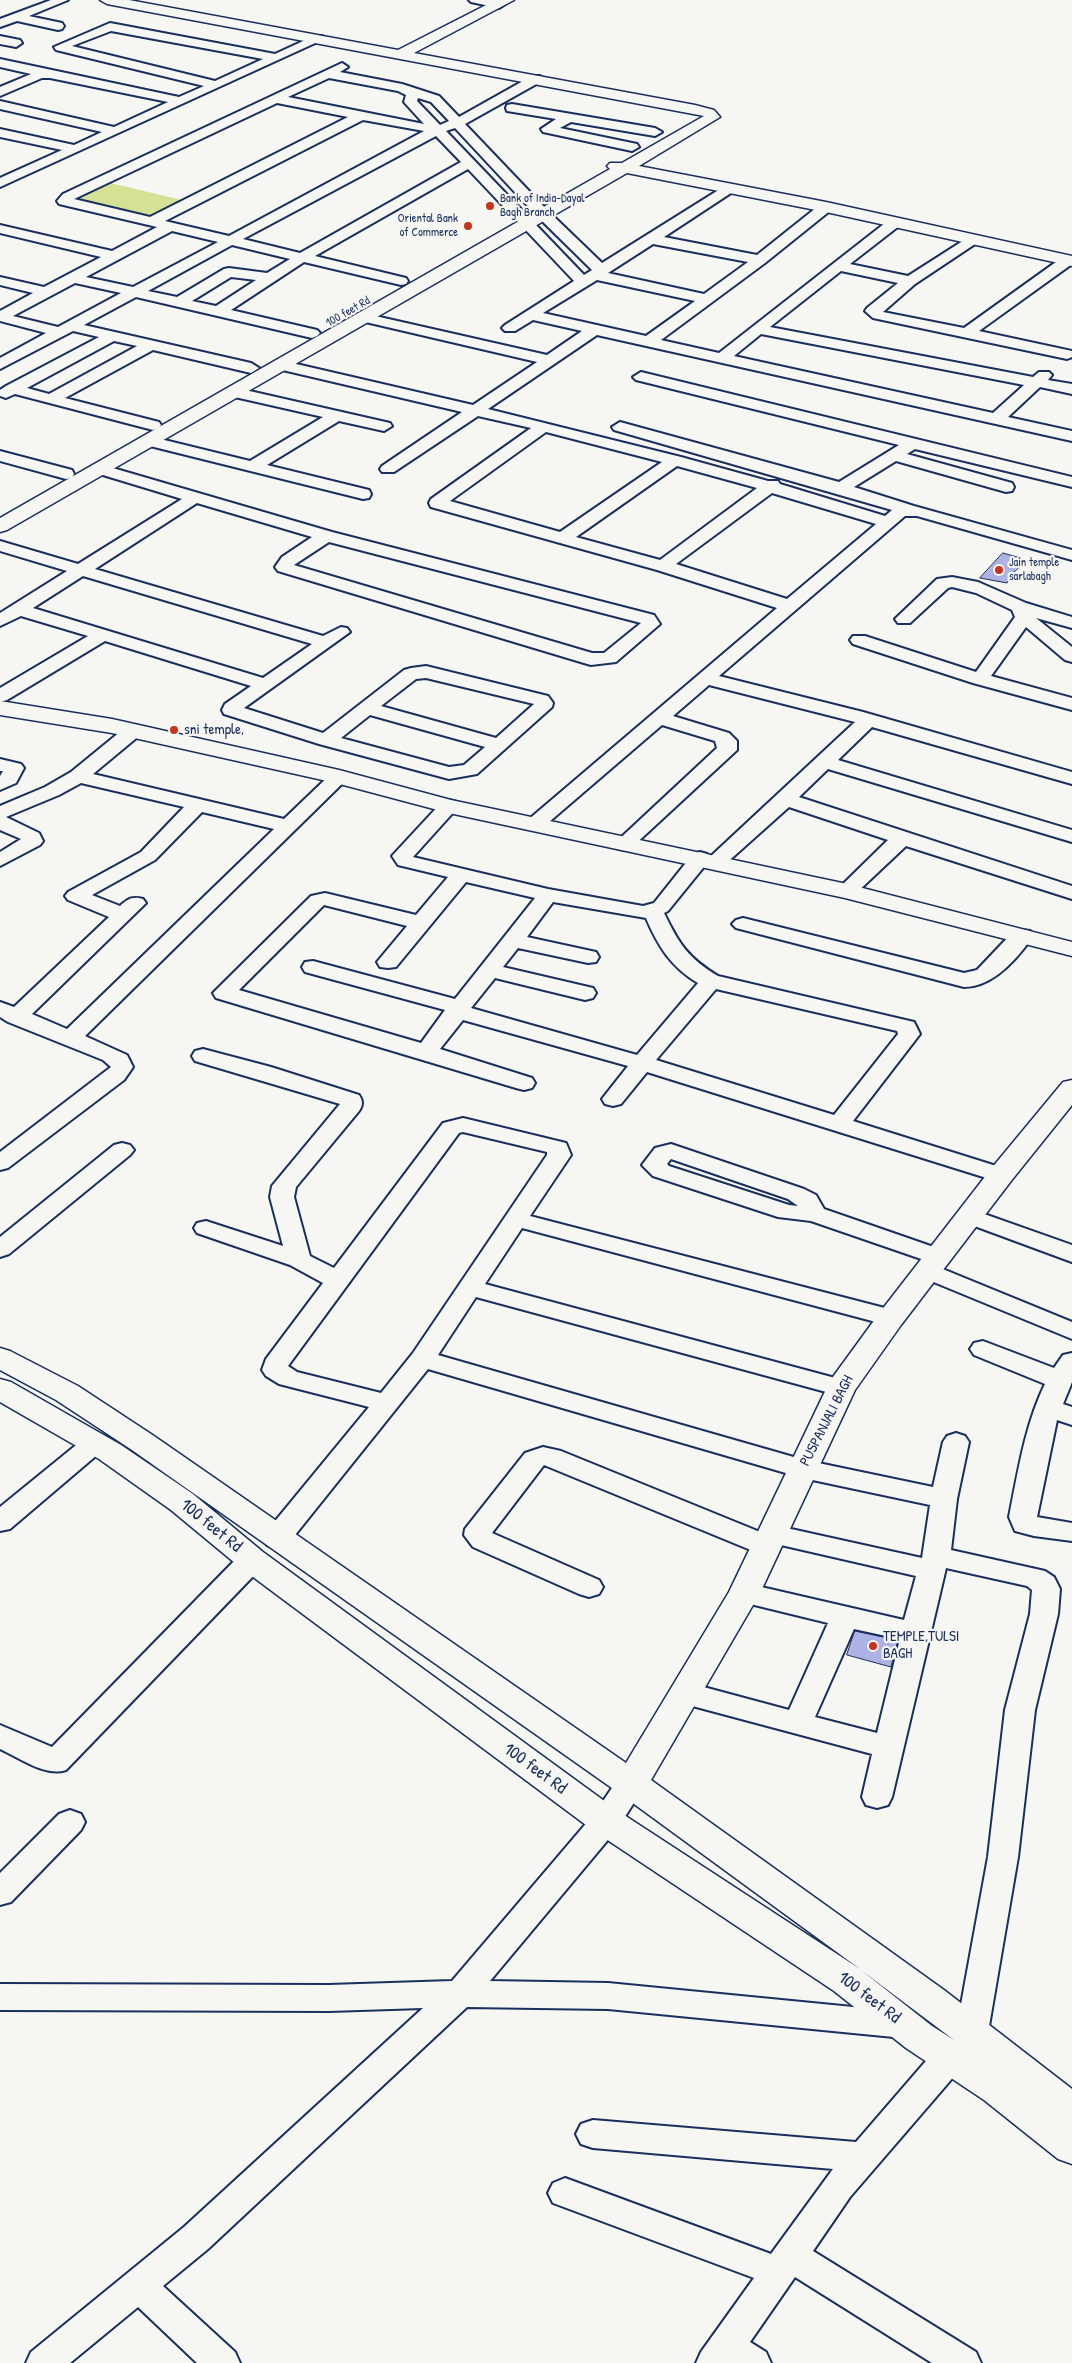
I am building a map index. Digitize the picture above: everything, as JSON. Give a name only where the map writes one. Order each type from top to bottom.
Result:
[{"type":"main road","points":[[0,522],[99,469],[150,433],[232,392],[362,317],[523,218],[623,167],[713,117],[709,113],[695,109],[402,53],[107,0]]},
{"type":"main road","points":[[402,53],[503,2]]},
{"type":"main road","points":[[539,209],[603,164],[695,109]]},
{"type":"main road","points":[[603,164],[826,207],[1070,260]]},
{"type":"main road","name":"100 feet Rd","points":[[0,522],[66,474],[150,433],[251,368],[401,281],[523,218]]},
{"type":"main road","points":[[0,708],[134,731],[339,777],[449,806],[847,891],[1072,949]]},
{"type":"main road","name":"PUSPANJALI BAGH","points":[[631,1784],[744,1593],[771,1540],[802,1469],[841,1388],[891,1318],[1001,1174],[1072,1088]]},
{"type":"main road","points":[[0,1358],[67,1393],[107,1440],[277,1538],[631,1784],[972,2032],[1072,2111]]},
{"type":"main road","name":"100 feet Rd","points":[[0,1389],[107,1440],[252,1560],[606,1821],[847,1980],[904,2025],[998,2089],[1072,2147]]},
{"type":"street","points":[[0,23],[62,0]]},
{"type":"street","points":[[475,0],[503,2]]},
{"type":"street","points":[[16,17],[58,26]]},
{"type":"street","points":[[216,85],[60,47],[110,26],[276,58]]},
{"type":"street","points":[[0,183],[318,39]]},
{"type":"street","points":[[0,40],[16,43]]},
{"type":"street","points":[[0,63],[180,101]]},
{"type":"street","points":[[342,67],[68,197],[64,201],[150,223],[401,281]]},
{"type":"street","points":[[1,91],[45,74]]},
{"type":"street","points":[[329,74],[402,88],[435,99],[598,273],[706,300]]},
{"type":"street","points":[[0,364],[228,240],[437,130],[458,123],[494,105],[536,79]]},
{"type":"street","points":[[413,93],[410,102],[523,218],[583,283]]},
{"type":"street","points":[[276,99],[437,130]]},
{"type":"street","points":[[0,105],[116,131]]},
{"type":"street","points":[[512,108],[570,116],[655,132]]},
{"type":"street","points":[[150,223],[362,116]]},
{"type":"street","points":[[570,116],[548,129],[632,147]]},
{"type":"street","points":[[0,133],[75,149]]},
{"type":"street","points":[[219,311],[301,258],[469,163]]},
{"type":"street","points":[[510,328],[730,189]]},
{"type":"street","points":[[648,342],[760,260],[826,207]]},
{"type":"street","points":[[720,359],[841,267],[894,223]]},
{"type":"street","points":[[0,317],[168,227]]},
{"type":"street","points":[[0,229],[115,256]]},
{"type":"street","points":[[652,239],[760,260]]},
{"type":"street","points":[[974,240],[910,281],[872,311],[878,314],[967,333],[1070,351]]},
{"type":"street","points":[[967,333],[1070,260]]},
{"type":"street","points":[[841,267],[910,281]]},
{"type":"street","points":[[178,303],[229,272],[269,278]]},
{"type":"street","points":[[74,278],[312,333]]},
{"type":"street","points":[[0,281],[45,292]]},
{"type":"street","points":[[530,315],[720,359],[1072,436]]},
{"type":"street","points":[[0,317],[112,336],[251,368]]},
{"type":"street","points":[[362,317],[550,360]]},
{"type":"street","points":[[758,329],[1072,389]]},
{"type":"street","points":[[388,469],[594,330]]},
{"type":"street","points":[[6,393],[112,336]]},
{"type":"street","points":[[51,399],[151,345]]},
{"type":"street","points":[[996,419],[1070,351]]},
{"type":"street","points":[[279,365],[475,411],[772,485],[888,522]]},
{"type":"street","points":[[641,377],[1072,482]]},
{"type":"street","points":[[232,392],[384,426]]},
{"type":"street","points":[[6,393],[51,399],[254,466],[363,494]]},
{"type":"street","points":[[254,466],[336,416]]},
{"type":"street","points":[[620,427],[1072,554]]},
{"type":"street","points":[[542,428],[437,503],[663,566],[790,606]]},
{"type":"street","points":[[841,488],[911,444]]},
{"type":"street","points":[[893,455],[1006,487]]},
{"type":"street","points":[[0,456],[66,474]]},
{"type":"street","points":[[563,538],[675,460]]},
{"type":"street","points":[[99,469],[326,536],[643,618],[651,624],[609,658],[591,659],[284,567],[288,561],[326,536]]},
{"type":"street","points":[[663,566],[772,485]]},
{"type":"street","points":[[0,621],[196,497]]},
{"type":"street","points":[[535,824],[900,511],[908,509]]},
{"type":"street","points":[[0,546],[324,642]]},
{"type":"street","points":[[904,619],[943,583],[948,581],[989,592],[1022,612],[1072,656]]},
{"type":"street","points":[[18,609],[265,684]]},
{"type":"street","points":[[1022,612],[1072,623]]},
{"type":"street","points":[[980,679],[1022,612]]},
{"type":"street","points":[[326,740],[411,674],[417,672],[541,700],[544,703],[543,707],[470,770],[449,772],[326,740],[231,710],[324,642],[341,632]]},
{"type":"street","points":[[0,696],[103,635]]},
{"type":"street","points":[[859,640],[980,679],[1072,704]]},
{"type":"street","points":[[705,678],[868,720],[1072,778]]},
{"type":"street","points":[[366,708],[499,745]]},
{"type":"street","points":[[624,844],[727,750],[726,741],[722,738],[659,718]]},
{"type":"street","points":[[449,806],[402,856],[405,861],[548,895],[644,912],[653,911],[660,907],[708,860],[786,799],[868,720]]},
{"type":"street","points":[[0,813],[52,791],[78,776],[134,731]]},
{"type":"street","points":[[825,762],[1072,836]]},
{"type":"street","points":[[0,765],[14,768],[10,778],[0,784]]},
{"type":"street","points":[[78,776],[287,826]]},
{"type":"street","points":[[70,1039],[339,777]]},
{"type":"street","points":[[786,799],[1072,892]]},
{"type":"street","points":[[0,1163],[116,1075],[122,1066],[119,1060],[111,1055],[8,1013],[130,909],[75,896],[148,856],[198,804]]},
{"type":"street","points":[[0,822],[32,837],[33,841],[0,860]]},
{"type":"street","points":[[847,891],[902,838]]},
{"type":"street","points":[[388,962],[461,875]]},
{"type":"street","points":[[426,1052],[457,1009],[548,895]]},
{"type":"street","points":[[421,923],[325,899],[318,900],[224,993],[426,1052],[524,1083]]},
{"type":"street","points":[[653,911],[670,950],[678,960],[711,981],[906,1027],[909,1030],[909,1034],[840,1123]]},
{"type":"street","points":[[743,924],[964,980],[975,980],[985,975],[1022,936]]},
{"type":"street","points":[[513,940],[588,957]]},
{"type":"street","points":[[313,967],[642,1062],[1001,1174]]},
{"type":"street","points":[[490,970],[585,994]]},
{"type":"street","points":[[613,1099],[711,981]]},
{"type":"street","points":[[203,1056],[263,1072],[351,1100],[351,1106],[284,1186],[282,1197],[299,1260]]},
{"type":"street","points":[[277,1538],[387,1403],[422,1359],[518,1220],[559,1155],[558,1148],[457,1125],[450,1128],[276,1365],[275,1370],[288,1378],[387,1403]]},
{"type":"street","points":[[0,1249],[122,1150]]},
{"type":"street","points":[[814,1214],[808,1200],[796,1194],[670,1151],[663,1153],[654,1165],[661,1171],[750,1202],[787,1212],[814,1214],[934,1264],[1072,1331]]},
{"type":"street","points":[[970,1216],[1072,1254]]},
{"type":"street","points":[[518,1220],[891,1318]]},
{"type":"street","points":[[206,1228],[299,1260],[339,1281]]},
{"type":"street","points":[[470,1288],[841,1388]]},
{"type":"street","points":[[983,1349],[1066,1370],[1060,1412],[1034,1464],[1023,1521],[1034,1528],[1072,1532]]},
{"type":"street","points":[[422,1359],[802,1469],[944,1499]]},
{"type":"street","points":[[0,1522],[107,1440]]},
{"type":"street","points":[[877,1797],[934,1563],[944,1499],[956,1442]]},
{"type":"street","points":[[589,1587],[483,1540],[478,1535],[479,1529],[534,1459],[543,1456],[552,1457],[771,1540],[1035,1578],[1044,1584],[1046,1589],[1044,1614],[1020,1710],[1003,1857],[972,2032]]},
{"type":"street","points":[[0,1736],[56,1762],[252,1560]]},
{"type":"street","points":[[744,1593],[916,1633]]},
{"type":"street","points":[[798,1723],[845,1616]]},
{"type":"street","points":[[685,1693],[890,1747]]},
{"type":"street","points":[[44,2363],[196,2238],[460,1994],[606,1821],[631,1784]]},
{"type":"street","points":[[0,1893],[70,1822]]},
{"type":"street","points":[[0,1997],[329,1998],[460,1994],[608,1996],[904,2025]]},
{"type":"street","points":[[731,2357],[784,2264],[838,2187],[950,2057]]},
{"type":"street","points":[[593,2134],[864,2157]]},
{"type":"street","points":[[565,2193],[784,2264],[963,2363]]},
{"type":"street","points":[[138,2285],[222,2363]]},
{"type":"green space","points":[[102,181],[190,202],[150,223],[64,201]]},
{"type":"building","name":"Jain temple sarlabagh","points":[[1003,553],[1028,560],[1014,572],[1007,583],[980,578]]},
{"type":"building","name":"TEMPLE,TULSI BAGH","points":[[855,1631],[898,1640],[891,1667],[847,1655]]},
{"type":"place","name":"Bank of India-Dayal Bagh Branch","points":[[490,206]]},
{"type":"place","name":"Oriental Bank of Commerce","points":[[468,226]]},
{"type":"place","name":"Jain temple sarlabagh","points":[[999,570]]},
{"type":"place","name":"sni temple,","points":[[174,730]]},
{"type":"place","name":"TEMPLE,TULSI BAGH","points":[[873,1646]]}]
